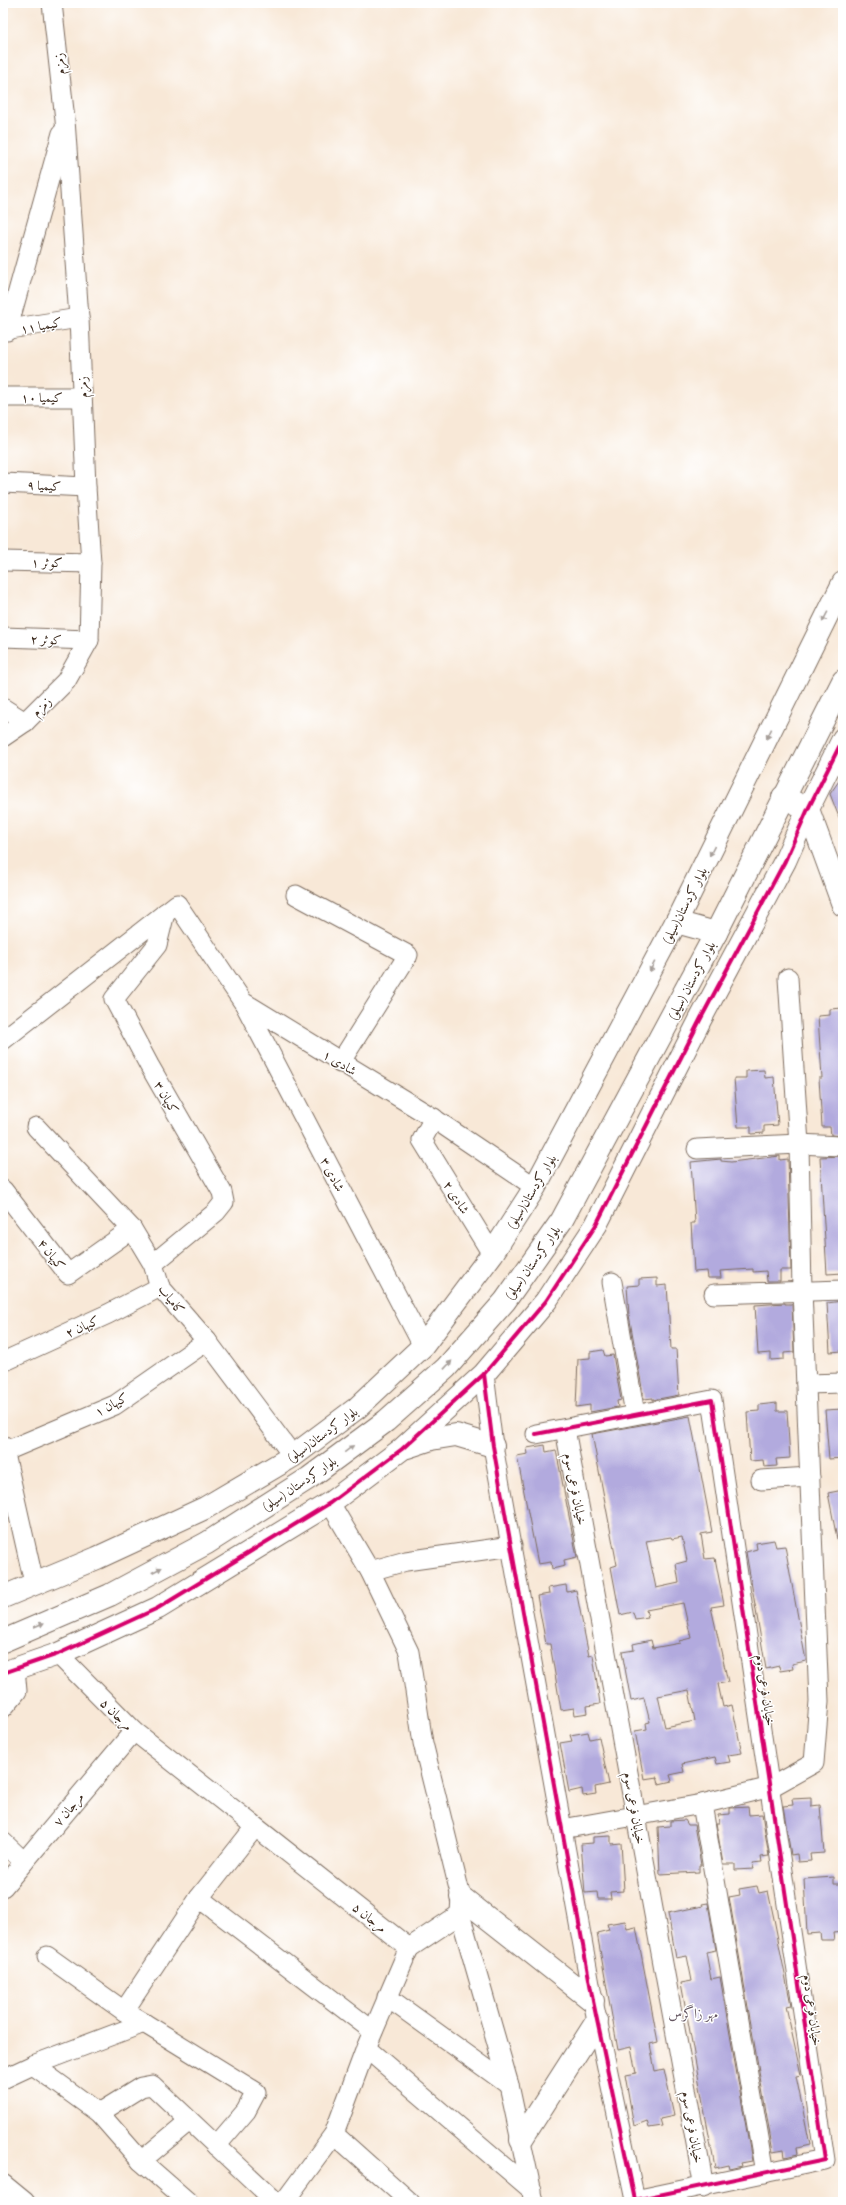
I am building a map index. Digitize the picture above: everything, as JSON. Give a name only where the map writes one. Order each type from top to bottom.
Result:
[{"type":"main road","name":"بلوار کردستان(سیلو)","points":[[3,1597],[97,1558],[205,1508],[293,1456],[357,1408],[423,1346],[492,1254],[535,1187],[676,922],[843,583]]},
{"type":"main road","name":"بلوار کردستان (سیلو)","points":[[3,1641],[110,1595],[207,1543],[310,1478],[386,1421],[446,1368],[505,1301],[562,1220],[716,934],[783,797],[843,681]]},
{"type":"main road","points":[[9,1670],[58,1654],[158,1608],[330,1503],[402,1449],[484,1374],[546,1301],[596,1225],[700,1020],[785,861],[808,809],[843,739]]},
{"type":"main road","points":[[783,797],[808,809],[843,906]]},
{"type":"main road","points":[[676,922],[716,934]]},
{"type":"main road","points":[[402,1449],[431,1439],[456,1435],[493,1446]]},
{"type":"main road","points":[[460,1906],[595,2011],[520,2140]]},
{"type":"street","name":"زمزم","points":[[3,737],[25,722],[66,681],[89,640],[91,563],[86,487],[79,318],[65,120],[52,3]]},
{"type":"street","points":[[5,330],[65,120]]},
{"type":"street","name":"کیمیا ۱۱","points":[[5,330],[79,318]]},
{"type":"street","name":"کیمیا ۱۰","points":[[3,397],[82,397]]},
{"type":"street","name":"کیمیا ۹","points":[[3,483],[86,487]]},
{"type":"street","name":"کوثر ۱","points":[[3,561],[91,563]]},
{"type":"street","name":"کوثر ۲","points":[[3,637],[89,640]]},
{"type":"street","points":[[3,708],[25,722]]},
{"type":"street","points":[[296,895],[408,956],[340,1063]]},
{"type":"street","points":[[3,1040],[171,908]]},
{"type":"street","name":"شادی ۱","points":[[171,908],[243,1002],[340,1063],[434,1118],[535,1187]]},
{"type":"street","name":"کیهان ۳","points":[[152,1264],[216,1212],[224,1202],[222,1192],[148,1065],[114,999],[157,945],[171,908]]},
{"type":"street","points":[[562,1829],[636,1814],[702,1804],[771,1787],[814,1763],[819,1701],[802,1290],[799,1144],[788,978]]},
{"type":"street","name":"شادی ۳","points":[[243,1002],[423,1346]]},
{"type":"street","name":"شادی ۲","points":[[434,1118],[422,1140],[492,1254]]},
{"type":"street","name":"کامیاب","points":[[36,1127],[132,1229],[152,1264],[160,1287],[207,1341],[293,1456]]},
{"type":"street","points":[[697,1149],[799,1144],[840,1146]]},
{"type":"street","name":"کیهان ۴","points":[[3,1190],[68,1274],[132,1229]]},
{"type":"street","points":[[612,1282],[635,1414]]},
{"type":"street","name":"کیهان ۲","points":[[3,1362],[108,1314],[160,1287]]},
{"type":"street","points":[[714,1294],[802,1290],[843,1290]]},
{"type":"street","name":"کیهان ۱","points":[[4,1448],[115,1405],[207,1341]]},
{"type":"street","points":[[484,1374],[493,1446],[595,2011],[635,2200],[704,2187],[764,2173],[702,1804]]},
{"type":"street","points":[[806,1384],[843,1383]]},
{"type":"street","name":"خیابان فرعی دوم","points":[[536,1434],[712,1400],[771,1787],[825,2160],[764,2173]]},
{"type":"street","name":"خیابان فرعی سوم","points":[[565,1429],[704,2187]]},
{"type":"street","points":[[4,1448],[34,1583]]},
{"type":"street","points":[[761,1480],[810,1477]]},
{"type":"street","points":[[330,1503],[370,1571],[409,1652],[423,1743],[460,1906],[509,2085],[533,2196]]},
{"type":"street","points":[[370,1571],[406,1561],[512,1546]]},
{"type":"street","name":"مرجان ۵","points":[[58,1654],[134,1731],[409,1948]]},
{"type":"street","points":[[3,1708],[17,1691],[9,1670]]},
{"type":"street","name":"مرجان ۷","points":[[3,1887],[134,1731]]},
{"type":"street","points":[[124,2011],[199,1898],[255,1827]]},
{"type":"street","points":[[3,1842],[24,1862]]},
{"type":"street","points":[[199,1898],[369,2039],[533,2196]]},
{"type":"street","points":[[284,2202],[334,2134],[369,2039],[409,1948],[460,1906]]},
{"type":"street","points":[[47,1956],[124,2011],[256,2092],[246,2111],[216,2146]]},
{"type":"street","points":[[387,1997],[509,2085]]},
{"type":"street","points":[[3,2079],[33,2065],[144,2023]]},
{"type":"street","points":[[33,2065],[99,2113],[141,2161],[188,2202]]},
{"type":"street","points":[[99,2113],[141,2087],[152,2086],[276,2202]]},
{"type":"street","points":[[141,2161],[189,2121]]},
{"type":"street","points":[[334,2134],[410,2202]]},
{"type":"street","points":[[3,2184],[25,2202]]},
{"type":"building","points":[[843,775],[843,824],[842,825],[830,794]]},
{"type":"building","points":[[843,1008],[843,1136],[831,1135],[830,1127],[822,1127],[819,1078],[822,1078],[818,1016],[830,1015],[830,1009]]},
{"type":"building","points":[[764,1070],[765,1078],[774,1077],[778,1125],[764,1126],[764,1133],[751,1134],[751,1127],[738,1127],[734,1078],[746,1078],[746,1071]]},
{"type":"building","points":[[780,1156],[780,1160],[788,1159],[791,1270],[780,1270],[780,1281],[767,1281],[766,1271],[753,1272],[753,1269],[720,1271],[721,1278],[708,1278],[707,1271],[694,1272],[691,1223],[695,1223],[691,1162],[721,1159],[721,1161],[731,1162]]},
{"type":"building","points":[[843,1156],[843,1273],[827,1274],[820,1157]]},
{"type":"building","points":[[657,1278],[657,1286],[667,1285],[671,1349],[676,1349],[679,1395],[653,1400],[653,1398],[644,1399],[629,1315],[627,1286],[639,1285],[639,1279]]},
{"type":"building","points":[[843,1301],[843,1351],[830,1352],[827,1303]]},
{"type":"building","points":[[792,1304],[794,1352],[784,1353],[784,1359],[771,1360],[771,1353],[758,1354],[755,1305]]},
{"type":"building","points":[[603,1350],[605,1356],[613,1355],[621,1400],[617,1401],[618,1407],[590,1412],[590,1405],[576,1407],[578,1359],[590,1358],[590,1352]]},
{"type":"building","points":[[777,1403],[777,1411],[787,1411],[790,1458],[776,1459],[777,1466],[764,1467],[763,1460],[750,1461],[747,1412],[759,1411],[759,1405]]},
{"type":"building","points":[[843,1409],[843,1458],[829,1459],[825,1410]]},
{"type":"building","points":[[690,1416],[712,1532],[701,1534],[705,1559],[715,1558],[724,1605],[711,1607],[728,1682],[718,1684],[723,1707],[732,1705],[742,1753],[728,1755],[730,1762],[717,1764],[715,1757],[682,1764],[684,1772],[670,1775],[672,1781],[659,1784],[657,1777],[644,1779],[635,1731],[647,1729],[646,1723],[650,1722],[644,1698],[631,1701],[622,1652],[634,1650],[633,1644],[651,1640],[653,1648],[680,1643],[679,1641],[691,1638],[683,1603],[646,1610],[648,1617],[635,1619],[633,1612],[620,1615],[611,1567],[617,1565],[592,1434]],"holes":[[[671,1537],[672,1539],[682,1537],[687,1561],[676,1564],[679,1583],[656,1588],[646,1541]],[[689,1690],[695,1721],[665,1727],[658,1696]]]},
{"type":"building","points":[[545,1445],[546,1452],[556,1450],[577,1557],[564,1560],[565,1566],[552,1569],[551,1562],[538,1564],[517,1456],[528,1454],[527,1448]]},
{"type":"building","points":[[843,1490],[843,1539],[837,1539],[828,1493]]},
{"type":"building","points":[[774,1540],[776,1547],[785,1546],[806,1661],[792,1664],[793,1669],[780,1671],[779,1666],[766,1669],[746,1552],[757,1549],[756,1543]]},
{"type":"building","points":[[566,1585],[567,1592],[576,1590],[589,1656],[593,1655],[600,1704],[587,1706],[588,1713],[575,1715],[574,1708],[561,1710],[550,1644],[546,1644],[537,1596],[549,1594],[548,1588]]},
{"type":"building","points":[[588,1732],[590,1739],[599,1737],[609,1784],[595,1787],[596,1794],[583,1796],[582,1789],[569,1792],[560,1743],[572,1741],[570,1735]]},
{"type":"building","points":[[811,1798],[811,1806],[820,1805],[824,1853],[810,1854],[811,1861],[798,1862],[797,1854],[791,1855],[783,1806],[793,1805],[792,1799]]},
{"type":"building","points":[[748,1807],[749,1815],[762,1814],[769,1856],[761,1857],[762,1862],[752,1863],[754,1869],[735,1870],[735,1864],[723,1864],[716,1823],[719,1823],[718,1815],[730,1814],[730,1808]]},
{"type":"building","points":[[685,1820],[688,1825],[694,1825],[701,1865],[699,1865],[699,1872],[660,1874],[658,1827],[670,1826],[670,1821]]},
{"type":"building","points":[[611,1836],[611,1844],[621,1843],[624,1891],[610,1892],[611,1899],[598,1899],[597,1892],[585,1893],[581,1844],[593,1843],[593,1837]]},
{"type":"building","points":[[834,1877],[834,1884],[843,1884],[843,1932],[833,1933],[834,1940],[821,1940],[820,1933],[807,1934],[804,1879]]},
{"type":"building","points":[[757,1886],[759,1893],[768,1891],[774,1919],[791,2005],[786,2006],[801,2075],[796,2076],[810,2145],[797,2148],[798,2154],[785,2157],[784,2150],[773,2152],[729,1897],[740,1895],[739,1889]]},
{"type":"building","points":[[708,1903],[716,1950],[706,1952],[711,1979],[720,1977],[752,2161],[741,2163],[742,2166],[729,2169],[728,2165],[715,2168],[681,1983],[692,1981],[687,1956],[676,1958],[668,1913],[703,1906],[702,1904]]},
{"type":"building","points":[[625,1921],[627,1929],[636,1927],[658,2042],[650,2044],[655,2071],[664,2069],[674,2116],[660,2119],[662,2126],[649,2128],[647,2121],[634,2126],[625,2075],[636,2073],[631,2047],[618,2050],[597,1933],[609,1930],[607,1924]]},
{"type":"cycle path","points":[[3,1673],[58,1654],[158,1608],[330,1503],[402,1449],[484,1374],[546,1301],[596,1225],[700,1020],[785,861],[808,809],[843,739]]},
{"type":"cycle path","points":[[484,1374],[493,1446],[593,2001],[635,2200],[825,2160],[712,1400],[536,1434]]},
{"type":"district","name":"مهر زاگرس","points":[[693,2013]]}]
